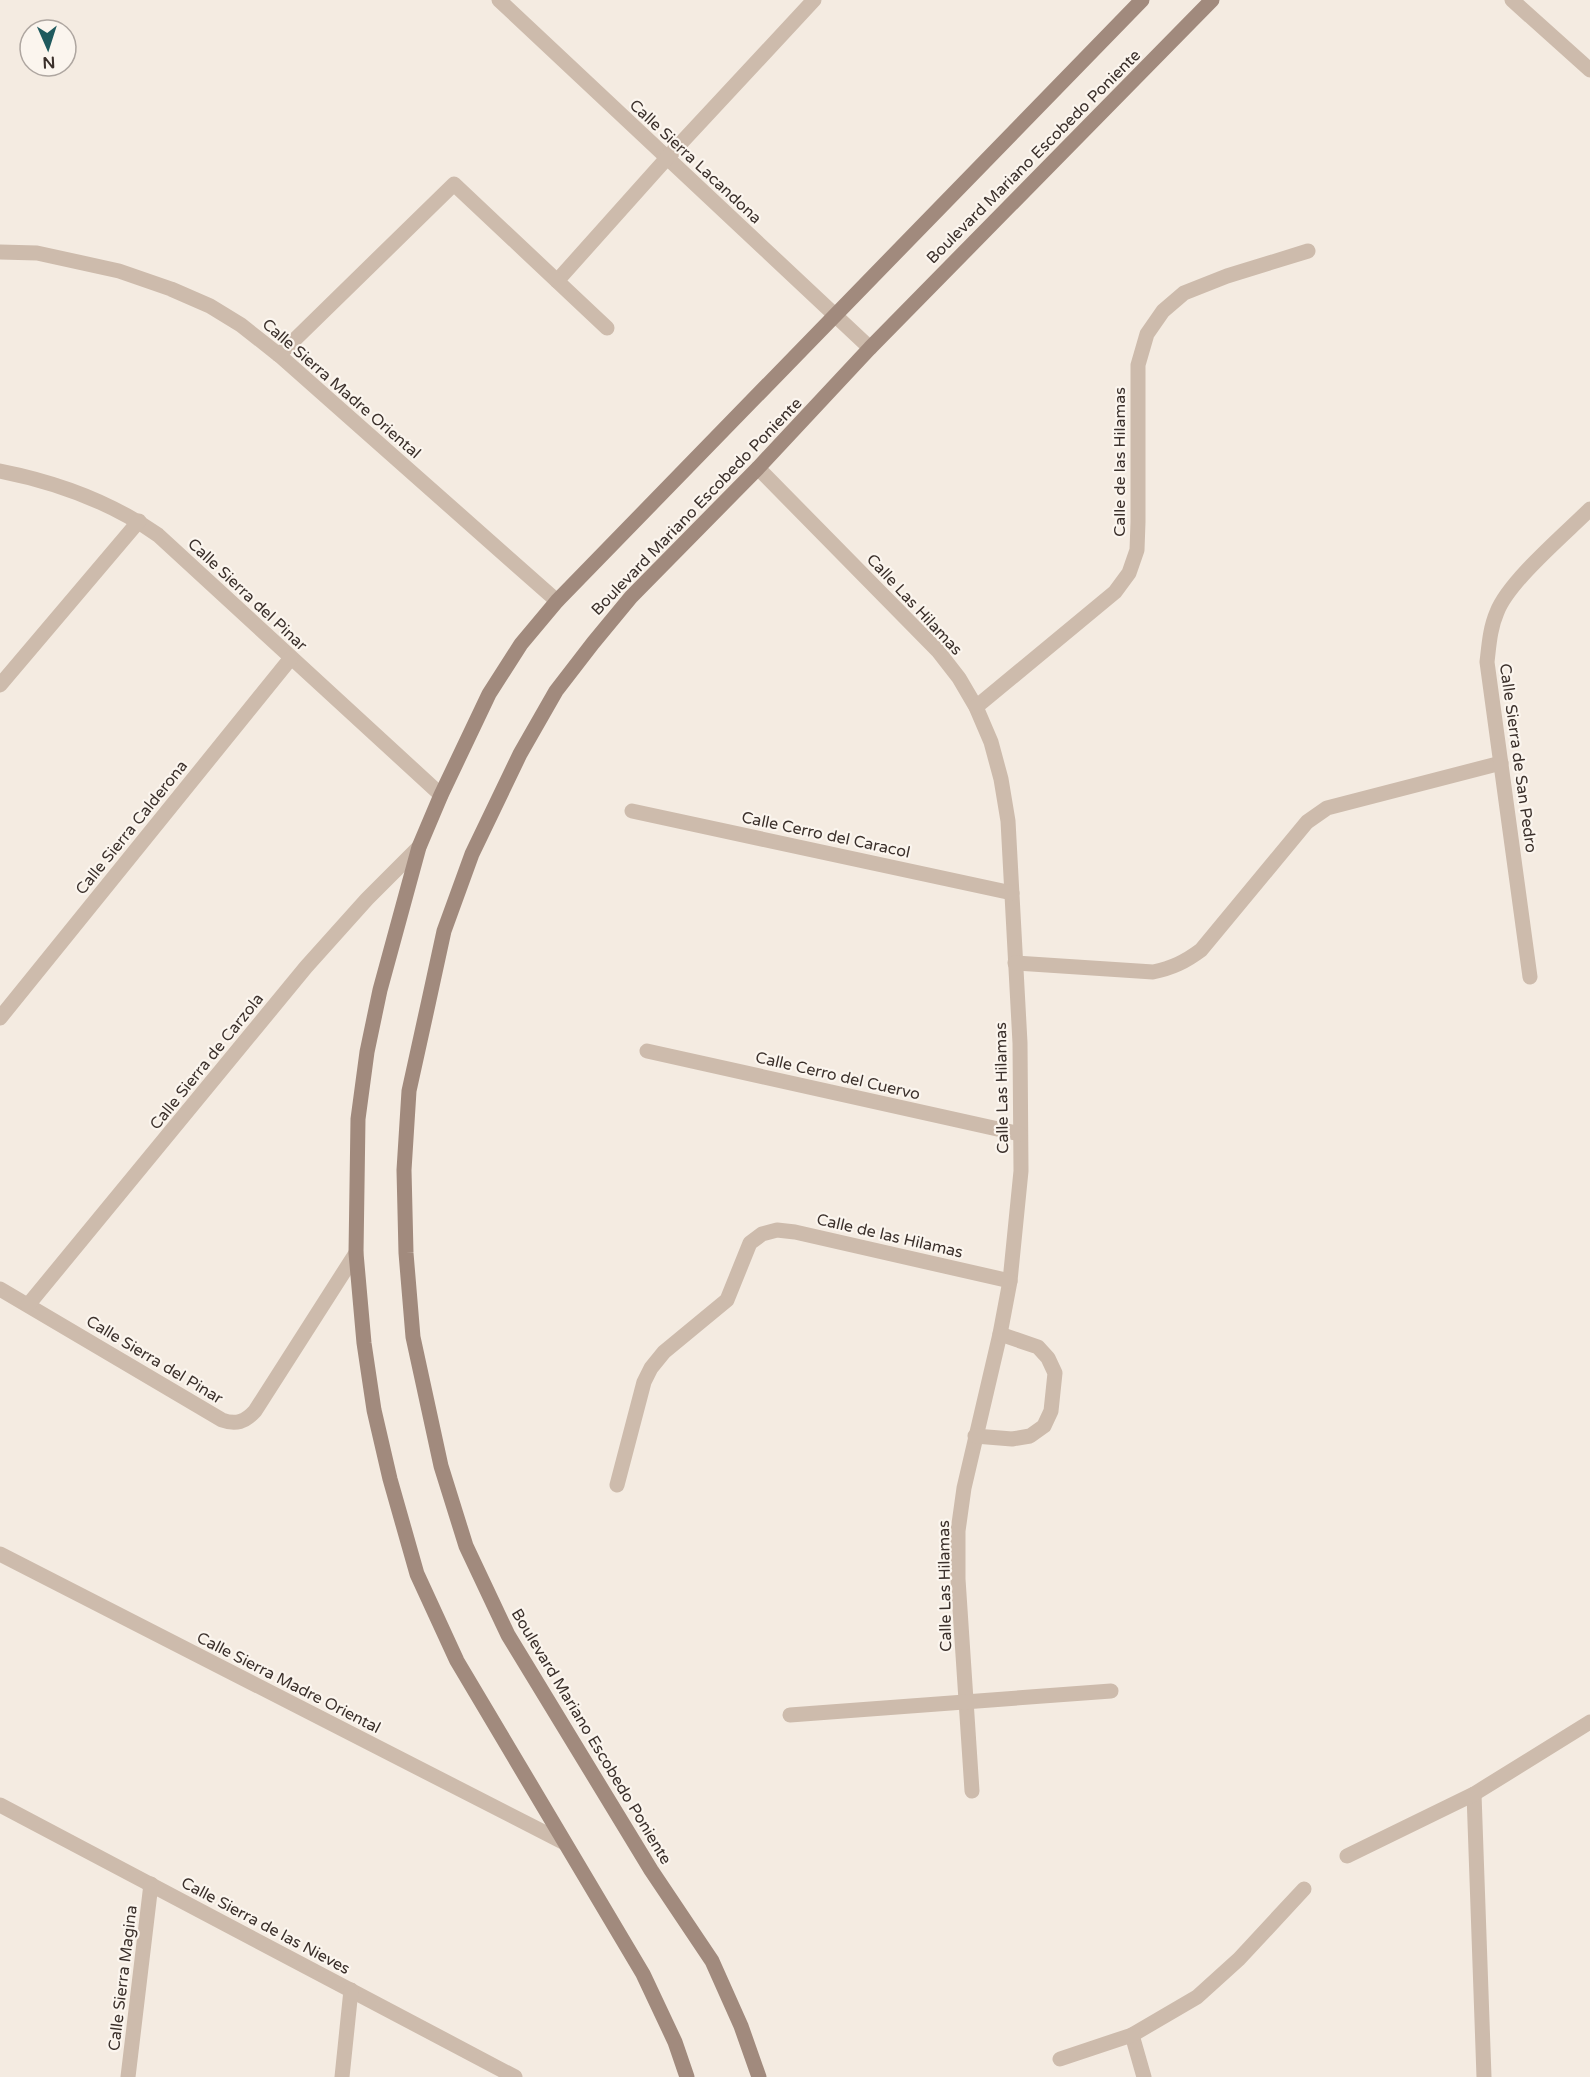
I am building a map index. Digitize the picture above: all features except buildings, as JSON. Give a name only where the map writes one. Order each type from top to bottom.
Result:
[{"type":"street","name":"Calle Sierra Lacandona","points":[[499,0],[870,348]]},
{"type":"street","points":[[557,281],[667,158],[814,0]]},
{"type":"street","name":"Boulevard Mariano Escobedo Poniente","points":[[687,2077],[675,2042],[643,1974],[457,1661],[417,1574],[390,1479],[374,1410],[364,1343],[356,1253],[358,1119],[367,1052],[380,990],[419,847],[489,694],[521,644],[557,601],[1142,0]]},
{"type":"street","name":"Boulevard Mariano Escobedo Poniente","points":[[759,2077],[741,2026],[712,1962],[651,1870],[507,1635],[466,1546],[441,1466],[413,1337],[406,1253],[404,1170],[409,1091],[444,931],[472,854],[520,754],[556,691],[631,597],[758,468],[870,348],[1212,0]]},
{"type":"street","points":[[1512,0],[1590,70]]},
{"type":"street","points":[[279,355],[454,183],[607,328]]},
{"type":"street","name":"Calle de las Hilamas","points":[[976,707],[1115,592],[1129,573],[1137,550],[1138,365],[1147,334],[1163,311],[1184,293],[1227,276],[1308,251]]},
{"type":"street","name":"Calle Sierra Madre Oriental","points":[[0,252],[37,253],[119,272],[171,289],[210,306],[241,325],[279,355],[557,601]]},
{"type":"street","name":"Calle Las Hilamas","points":[[758,468],[938,651],[959,678],[976,707],[991,742],[1001,779],[1008,821],[1020,1043],[1021,1171],[1010,1281],[1000,1334],[963,1488],[958,1531],[958,1579],[972,1791]]},
{"type":"street","name":"Calle Sierra del Pinar","points":[[0,471],[35,478],[90,498],[139,521],[179,554],[441,795]]},
{"type":"street","name":"Calle Sierra de San Pedro","points":[[1530,977],[1487,662],[1490,633],[1497,610],[1513,586],[1590,509]]},
{"type":"street","points":[[0,685],[139,521]]},
{"type":"street","name":"Calle Sierra Calderona","points":[[0,1018],[291,658]]},
{"type":"street","points":[[1015,963],[1152,972],[1172,968],[1201,950],[1299,830],[1327,808],[1501,763]]},
{"type":"street","name":"Calle Cerro del Caracol","points":[[632,811],[1012,893]]},
{"type":"street","name":"Calle Sierra de Carzola","points":[[28,1305],[306,967],[367,899],[419,847]]},
{"type":"street","name":"Calle Cerro del Cuervo","points":[[647,1050],[1020,1134]]},
{"type":"street","name":"Calle de las Hilamas","points":[[617,1485],[644,1382],[651,1368],[664,1352],[727,1300],[750,1243],[762,1234],[777,1230],[795,1232],[1010,1281]]},
{"type":"street","name":"Calle Sierra del Pinar","points":[[0,1289],[230,1423],[248,1419],[255,1411],[356,1253]]},
{"type":"street","points":[[975,1436],[1012,1438],[1030,1436],[1044,1426],[1051,1410],[1055,1373],[1048,1358],[1038,1347],[1000,1334]]},
{"type":"street","name":"Calle Sierra Madre Oriental","points":[[0,1554],[563,1842]]},
{"type":"street","points":[[790,1715],[1111,1691]]},
{"type":"street","points":[[1347,1856],[1474,1794],[1590,1722]]},
{"type":"street","points":[[1474,1794],[1484,2077]]},
{"type":"street","name":"Calle Sierra de las Nieves","points":[[0,1805],[515,2077]]},
{"type":"street","name":"Calle Sierra Magina","points":[[128,2077],[151,1884]]},
{"type":"street","points":[[1060,2059],[1132,2035],[1197,1997],[1239,1959],[1304,1889]]},
{"type":"street","points":[[342,2077],[351,1990]]},
{"type":"street","points":[[1132,2035],[1144,2077]]}]
